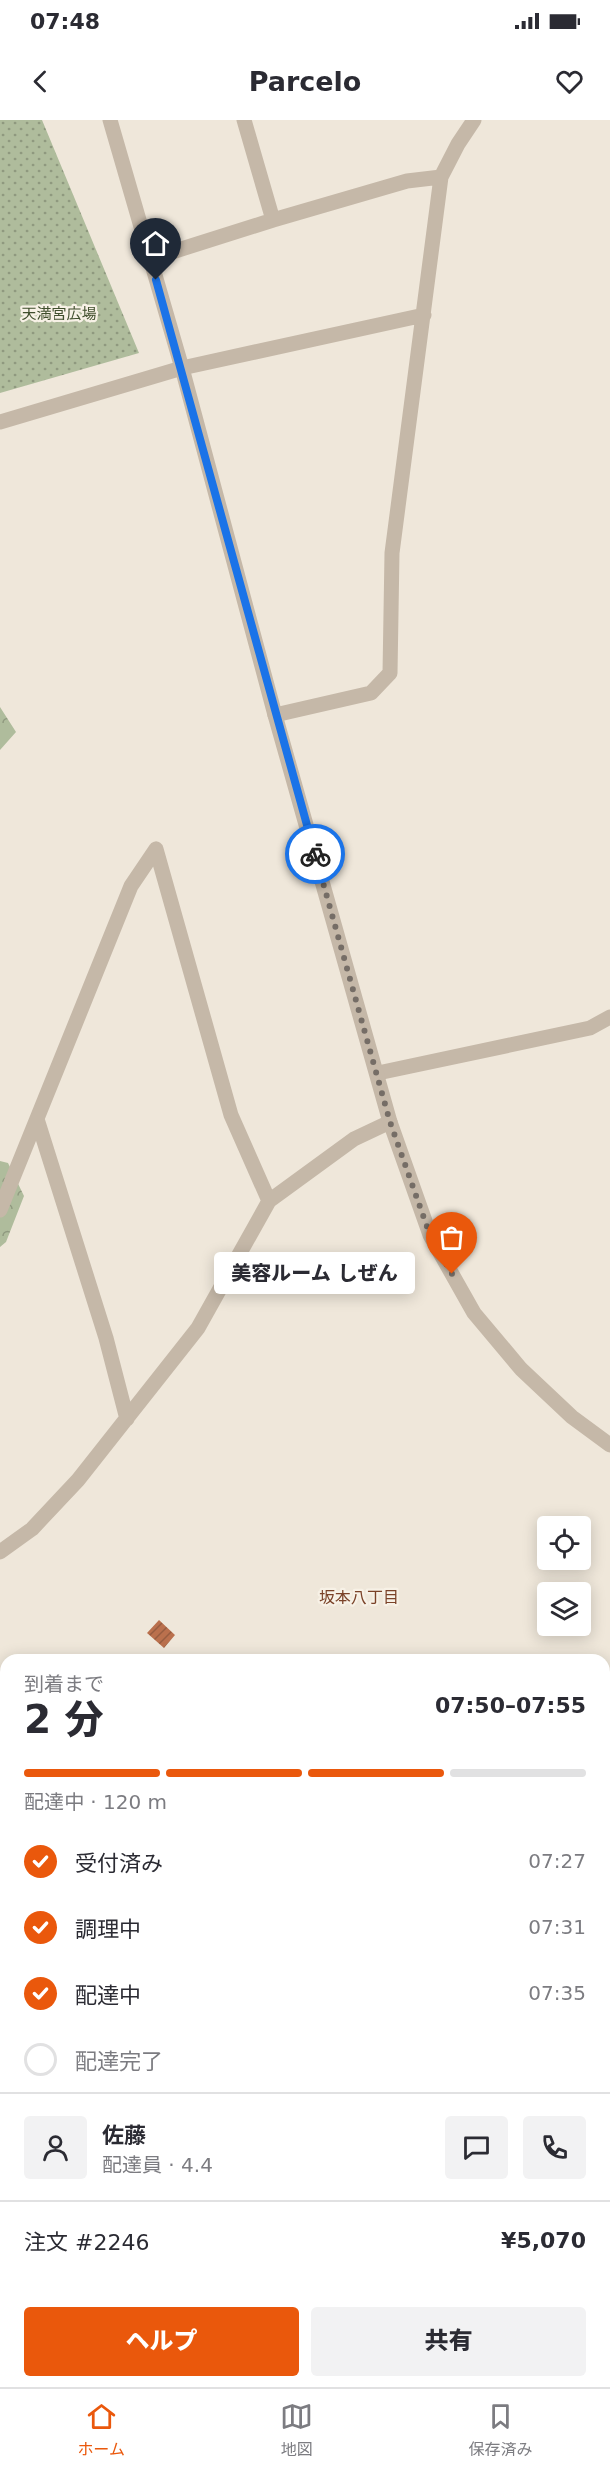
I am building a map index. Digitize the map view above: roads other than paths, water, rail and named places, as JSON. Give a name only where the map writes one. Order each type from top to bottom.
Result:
[{"type":"street","points":[[110,120],[182,368],[275,715],[390,1122],[430,1235],[474,1313],[521,1369],[572,1417],[610,1444]]},
{"type":"street","points":[[244,120],[273,220]]},
{"type":"street","points":[[275,715],[370,693],[390,673],[392,553],[441,177],[458,144],[474,120]]},
{"type":"street","points":[[150,259],[407,181],[441,177]]},
{"type":"street","points":[[0,422],[182,368],[424,315]]},
{"type":"street","points":[[0,1210],[132,886],[156,849],[231,1115],[269,1201]]},
{"type":"street","points":[[378,1073],[590,1028],[610,1017]]},
{"type":"street","points":[[37,1119],[106,1338],[127,1419]]},
{"type":"street","points":[[0,1552],[32,1529],[78,1480],[198,1328],[269,1201],[354,1139],[390,1122]]},
{"type":"place","name":"美容ルーム しぜん","points":[[452,1274]]},
{"type":"district","name":"坂本八丁目","points":[[359,1597]]},
{"type":"park label","name":"天満宮広場","points":[[59,314]]}]
